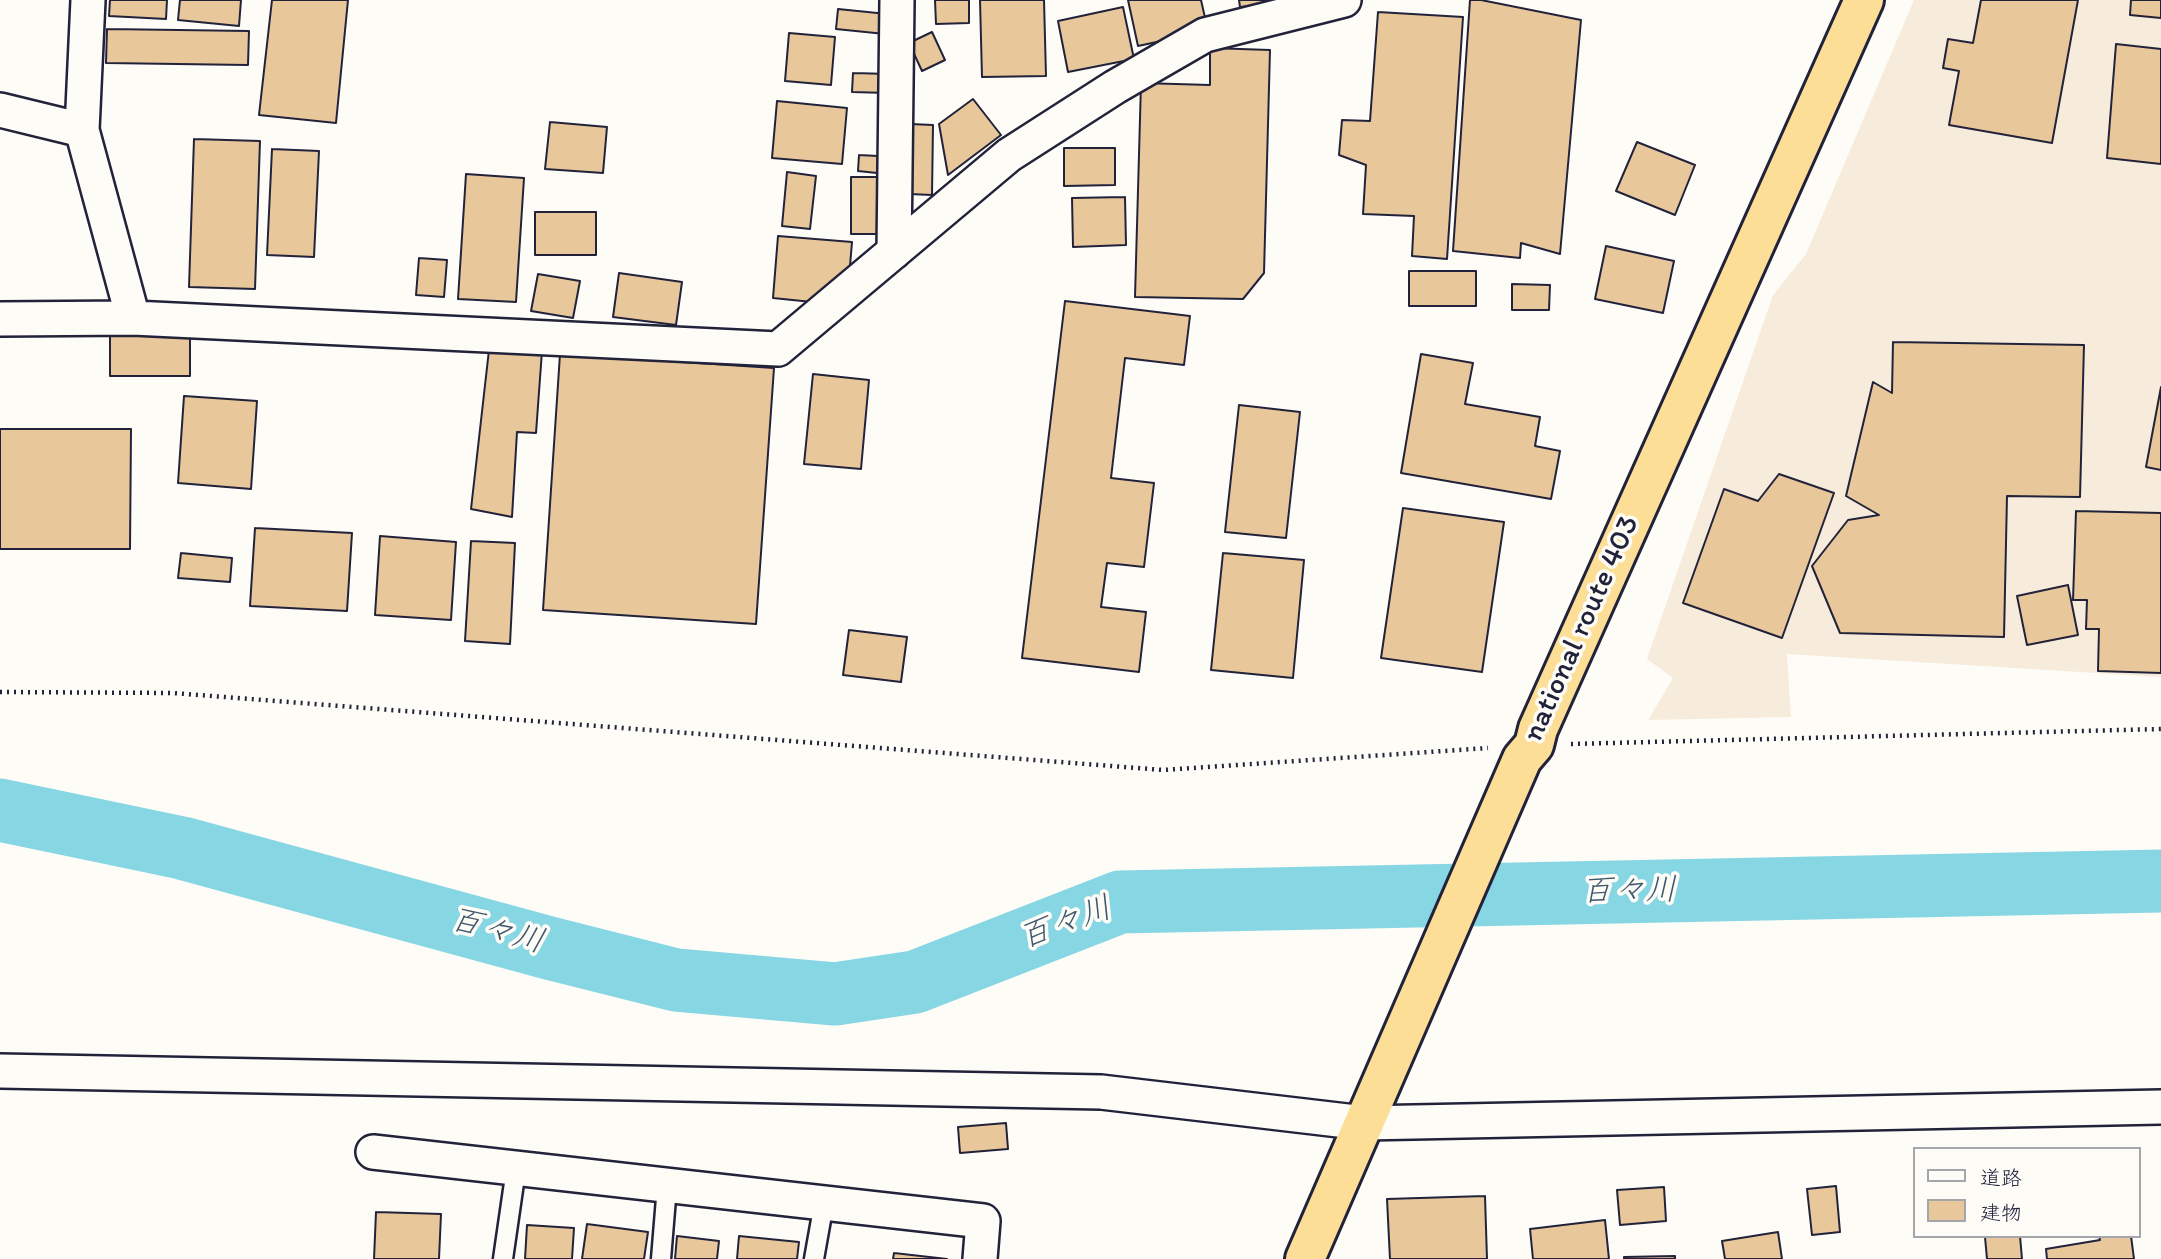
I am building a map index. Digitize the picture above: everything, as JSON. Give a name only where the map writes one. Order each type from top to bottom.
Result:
[{"type":"highway","name":"national route 403","points":[[1305,1259],[1549,703],[1864,0]]},
{"type":"street","points":[[88,0],[82,130],[133,318]]},
{"type":"street","points":[[894,253],[897,0]]},
{"type":"street","points":[[0,318],[133,318],[778,349],[1009,155],[1115,87],[1205,35],[1304,4],[1344,0]]},
{"type":"street","points":[[0,110],[82,130]]},
{"type":"street","points":[[0,1071],[1101,1092],[1368,1114],[2161,1107]]},
{"type":"street","points":[[373,1153],[983,1221],[980,1259]]},
{"type":"lane","points":[[503,1259],[516,1169]]},
{"type":"lane","points":[[661,1259],[667,1186]]},
{"type":"lane","points":[[814,1259],[824,1203]]},
{"type":"path","points":[[0,692],[173,693],[1163,769],[1528,752],[2161,729]]},
{"type":"shaded area","points":[[1914,0],[2161,0],[2161,677],[1787,654],[1791,717],[1648,720],[1673,678],[1647,659],[1773,295],[1806,254]]},
{"type":"building","points":[[110,0],[167,0],[166,19],[109,16]]},
{"type":"building","points":[[180,0],[241,0],[239,26],[178,20]]},
{"type":"building","points":[[272,0],[348,0],[336,123],[259,115]]},
{"type":"building","points":[[935,0],[969,0],[969,23],[936,24]]},
{"type":"building","points":[[980,0],[1044,0],[1046,76],[982,77]]},
{"type":"building","points":[[1128,0],[1201,0],[1208,31],[1138,46]]},
{"type":"building","points":[[1239,0],[1295,0],[1295,2],[1240,7]]},
{"type":"building","points":[[1470,0],[1581,20],[1560,254],[1521,243],[1520,258],[1453,251]]},
{"type":"building","points":[[1981,0],[2078,0],[2052,143],[1949,125],[1959,71],[1943,68],[1948,39],[1973,43]]},
{"type":"building","points":[[2131,0],[2161,0],[2161,18],[2130,15]]},
{"type":"building","points":[[1123,7],[1134,59],[1068,72],[1058,21]]},
{"type":"building","points":[[838,9],[887,14],[885,34],[836,29]]},
{"type":"building","points":[[1378,12],[1463,17],[1447,259],[1412,256],[1414,216],[1363,214],[1366,165],[1339,155],[1342,120],[1370,121]]},
{"type":"building","points":[[107,29],[249,31],[248,65],[106,63]]},
{"type":"building","points":[[932,32],[945,60],[922,71],[909,43]]},
{"type":"building","points":[[789,33],[835,37],[831,85],[785,81]]},
{"type":"building","points":[[2116,44],[2161,49],[2161,164],[2107,158]]},
{"type":"building","points":[[1210,48],[1270,50],[1264,273],[1243,299],[1135,297],[1141,83],[1210,85]]},
{"type":"building","points":[[853,73],[889,74],[888,93],[852,92]]},
{"type":"building","points":[[973,99],[1001,135],[948,175],[939,124]]},
{"type":"building","points":[[777,101],[847,108],[842,164],[772,158]]},
{"type":"building","points":[[550,122],[607,127],[603,173],[545,169]]},
{"type":"building","points":[[910,124],[933,125],[932,195],[909,194]]},
{"type":"building","points":[[194,139],[260,141],[255,289],[189,287]]},
{"type":"building","points":[[1637,142],[1695,165],[1675,215],[1616,191]]},
{"type":"building","points":[[1064,148],[1115,148],[1115,185],[1064,186]]},
{"type":"building","points":[[272,149],[319,151],[314,257],[267,255]]},
{"type":"building","points":[[859,155],[878,156],[877,173],[858,171]]},
{"type":"building","points":[[787,172],[816,176],[810,229],[782,226]]},
{"type":"building","points":[[466,174],[524,178],[516,302],[458,299]]},
{"type":"building","points":[[851,177],[879,177],[879,234],[851,234]]},
{"type":"building","points":[[1125,197],[1126,245],[1073,247],[1072,198]]},
{"type":"building","points":[[535,212],[596,212],[596,255],[535,255]]},
{"type":"building","points":[[778,236],[852,242],[849,278],[812,302],[773,298]]},
{"type":"building","points":[[1606,246],[1674,261],[1663,313],[1595,299]]},
{"type":"building","points":[[419,258],[447,260],[444,297],[416,295]]},
{"type":"building","points":[[1409,271],[1476,271],[1476,306],[1409,306]]},
{"type":"building","points":[[619,273],[682,282],[676,325],[613,317]]},
{"type":"building","points":[[538,274],[580,281],[573,318],[531,311]]},
{"type":"building","points":[[1512,284],[1550,285],[1549,310],[1512,310]]},
{"type":"building","points":[[1065,301],[1190,316],[1184,365],[1125,358],[1111,478],[1154,483],[1144,567],[1107,563],[1101,607],[1146,612],[1139,672],[1022,658]]},
{"type":"building","points":[[110,334],[190,334],[190,376],[110,376]]},
{"type":"building","points":[[490,341],[542,351],[536,433],[517,432],[512,517],[471,509]]},
{"type":"building","points":[[1893,342],[2084,345],[2080,497],[2007,496],[2004,637],[1840,633],[1812,566],[1848,520],[1879,515],[1846,496],[1873,382],[1892,393]]},
{"type":"building","points":[[560,354],[774,368],[756,624],[543,610]]},
{"type":"building","points":[[1421,354],[1473,363],[1465,404],[1540,417],[1535,446],[1560,451],[1551,499],[1401,473]]},
{"type":"building","points":[[813,374],[869,380],[861,469],[804,464]]},
{"type":"building","points":[[2161,387],[2161,470],[2146,467]]},
{"type":"building","points":[[184,396],[257,401],[251,489],[178,483]]},
{"type":"building","points":[[1239,405],[1300,412],[1286,538],[1225,532]]},
{"type":"building","points":[[0,429],[131,429],[130,549],[0,549]]},
{"type":"building","points":[[1779,474],[1834,493],[1782,638],[1683,603],[1724,489],[1758,501]]},
{"type":"building","points":[[1403,508],[1504,522],[1482,672],[1381,658]]},
{"type":"building","points":[[2076,511],[2161,513],[2161,673],[2098,671],[2099,629],[2086,629],[2087,600],[2073,600]]},
{"type":"building","points":[[255,528],[352,533],[347,611],[250,606]]},
{"type":"building","points":[[380,536],[456,542],[451,620],[375,615]]},
{"type":"building","points":[[471,541],[515,543],[510,644],[465,641]]},
{"type":"building","points":[[181,553],[232,558],[230,582],[178,578]]},
{"type":"building","points":[[1223,553],[1304,560],[1293,678],[1211,670]]},
{"type":"building","points":[[2068,585],[2078,635],[2027,645],[2017,596]]},
{"type":"building","points":[[849,630],[907,637],[901,682],[843,675]]},
{"type":"building","points":[[1006,1123],[1008,1149],[960,1153],[958,1127]]},
{"type":"building","points":[[1836,1186],[1840,1232],[1812,1235],[1807,1189]]},
{"type":"building","points":[[1664,1187],[1666,1221],[1620,1225],[1617,1190]]},
{"type":"building","points":[[1485,1196],[1487,1259],[1390,1259],[1387,1199]]},
{"type":"building","points":[[376,1212],[441,1214],[439,1259],[374,1259]]},
{"type":"building","points":[[1605,1220],[1609,1259],[1533,1259],[1530,1229]]},
{"type":"building","points":[[587,1224],[648,1232],[644,1259],[582,1259]]},
{"type":"building","points":[[527,1225],[574,1228],[572,1259],[525,1259]]},
{"type":"building","points":[[1778,1232],[1782,1259],[1725,1259],[1722,1241]]},
{"type":"building","points":[[677,1236],[719,1241],[717,1259],[675,1259]]},
{"type":"building","points":[[739,1236],[799,1242],[797,1259],[737,1259]]},
{"type":"building","points":[[1985,1238],[2020,1238],[2022,1259],[1987,1259]]},
{"type":"building","points":[[2131,1238],[2134,1259],[2047,1259],[2046,1249]]},
{"type":"building","points":[[894,1253],[947,1259],[893,1259]]},
{"type":"building","points":[[1675,1256],[1675,1259],[1624,1259],[1624,1257]]},
{"type":"waterway","name":"百々川","points":[[0,810],[182,848],[676,980],[835,994],[915,982],[1120,902],[2161,881]]}]
